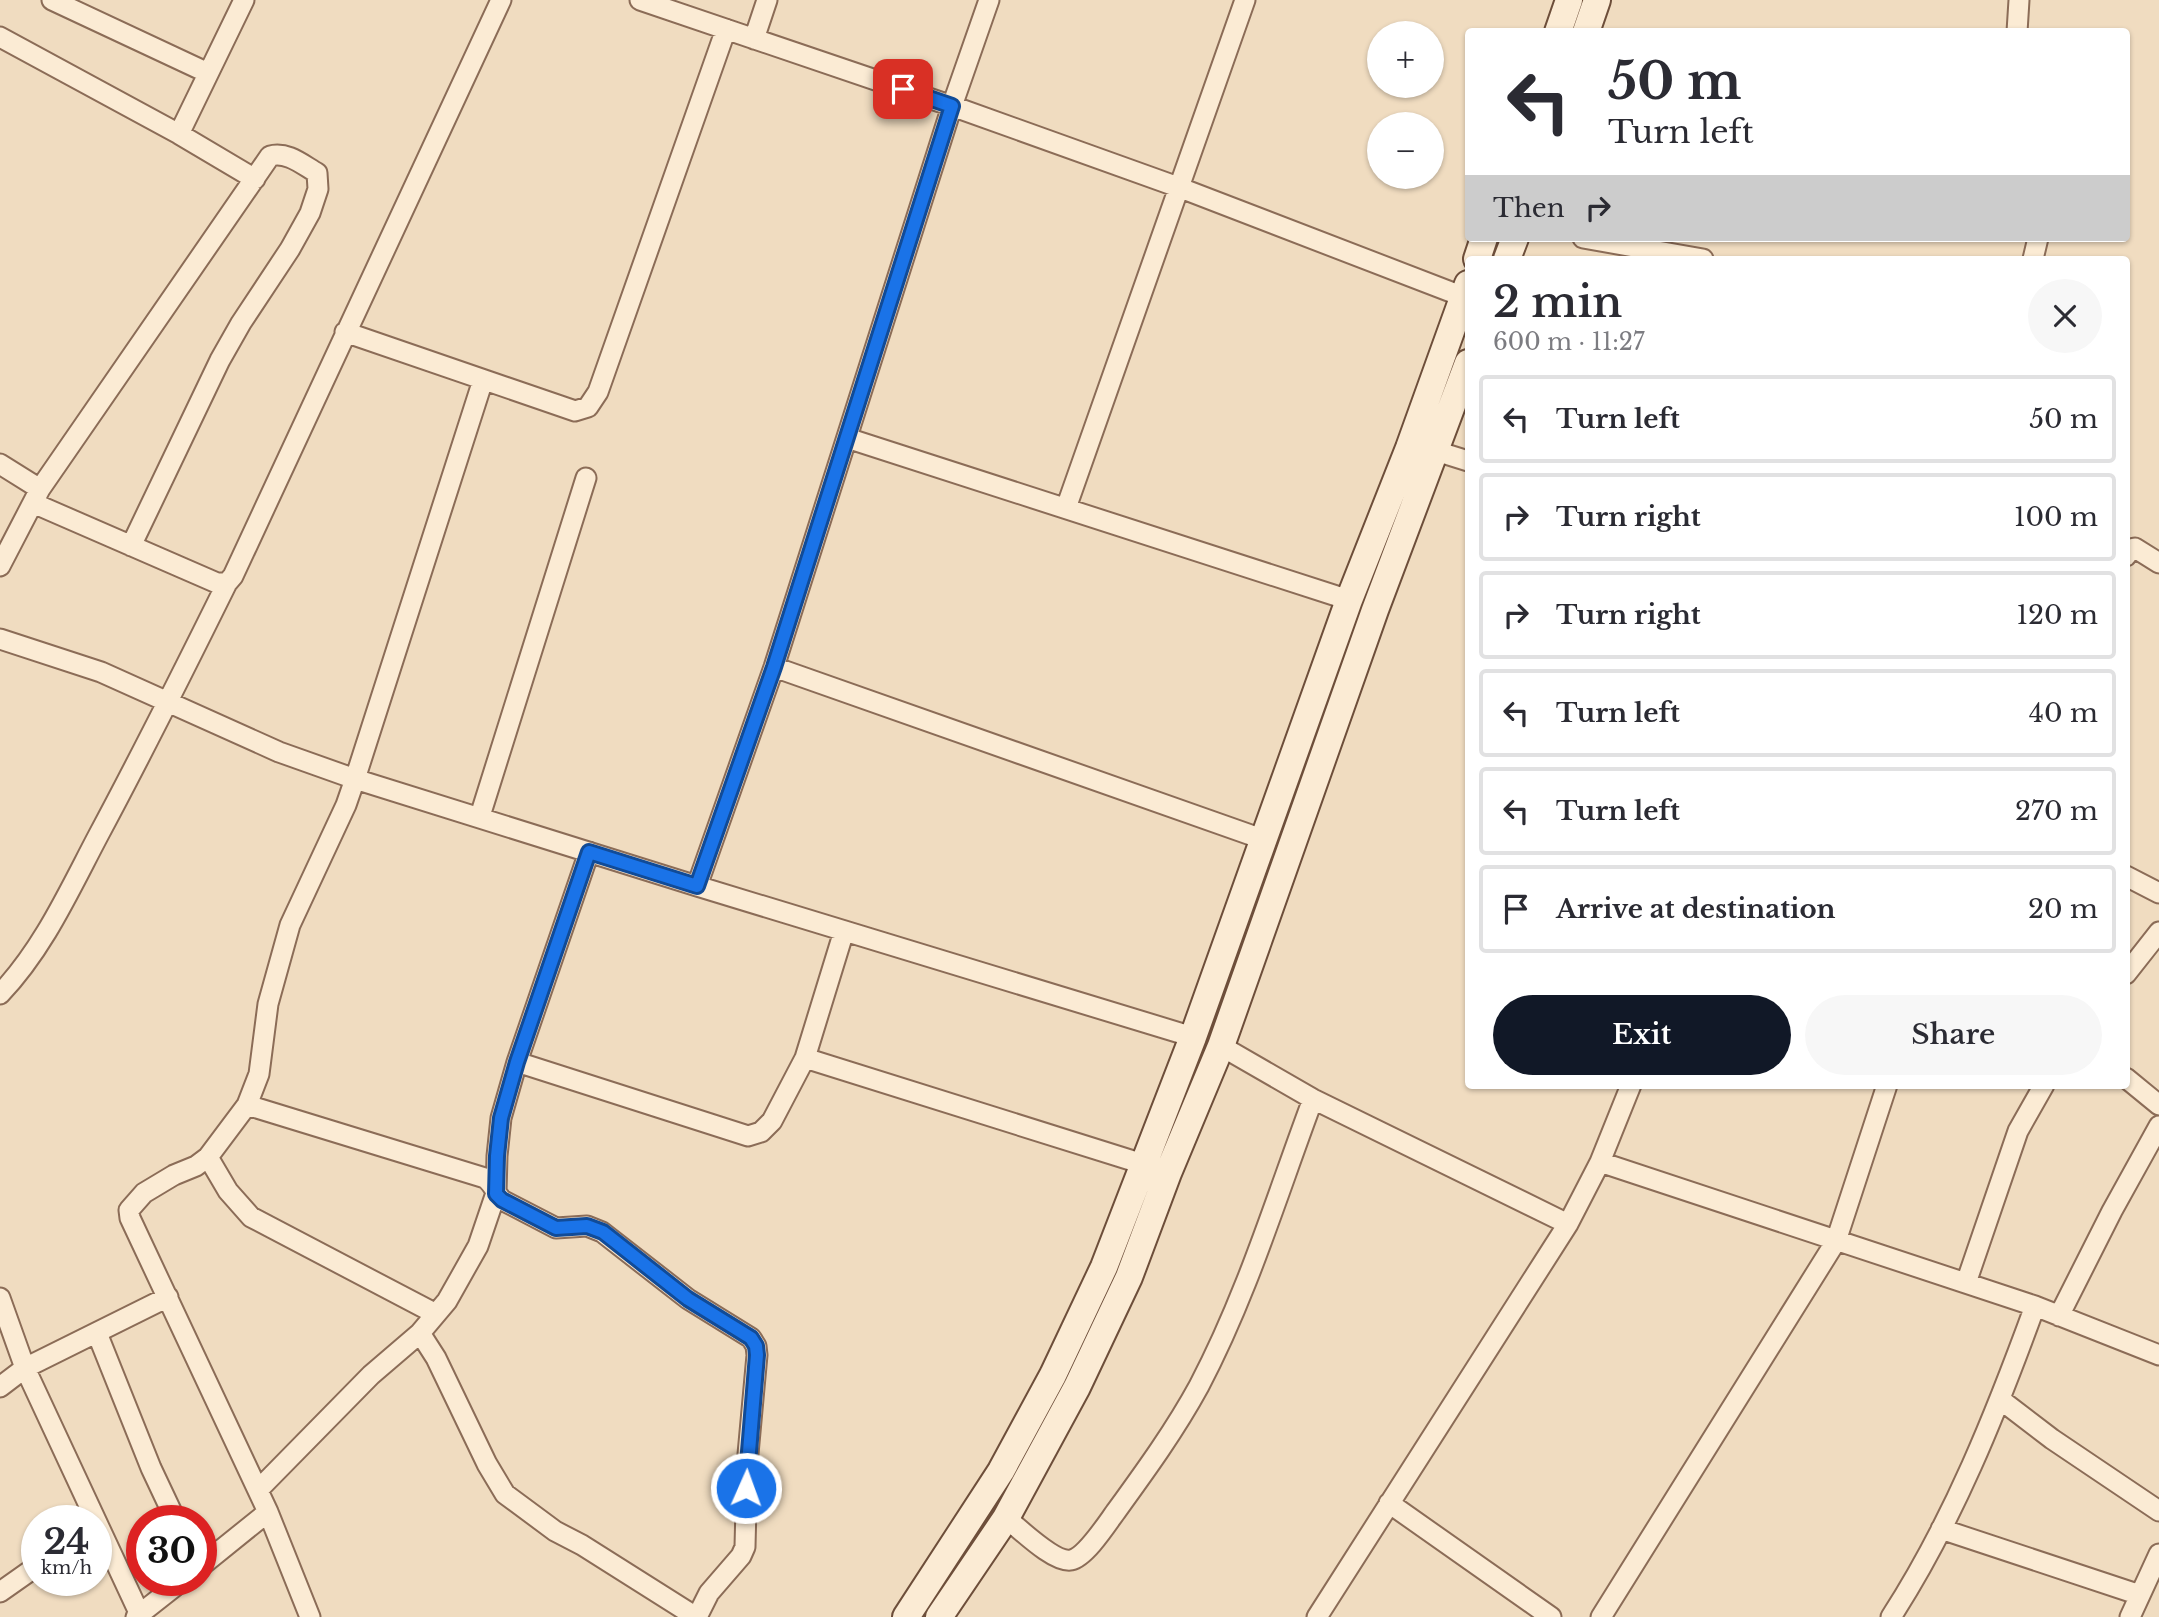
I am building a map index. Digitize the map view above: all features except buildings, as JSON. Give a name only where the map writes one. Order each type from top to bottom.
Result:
[{"type":"main road","points":[[1559,28],[1569,0]]},
{"type":"main road","points":[[1587,28],[1597,0]]},
{"type":"main road","points":[[906,1617],[1001,1471],[1053,1375],[1104,1267],[1193,1037],[1349,600],[1409,448],[1465,294]]},
{"type":"main road","points":[[939,1617],[1006,1518],[1077,1387],[1129,1277],[1168,1173],[1221,1046],[1375,610],[1465,371]]},
{"type":"street","points":[[52,0],[208,73]]},
{"type":"street","points":[[179,134],[244,0]]},
{"type":"street","points":[[0,994],[16,977],[48,930],[233,576],[501,0]]},
{"type":"street","points":[[640,0],[952,106],[1465,291]]},
{"type":"street","points":[[754,39],[767,0]]},
{"type":"street","points":[[697,886],[774,667],[952,106],[989,0]]},
{"type":"street","points":[[1066,508],[1245,0]]},
{"type":"street","points":[[2017,28],[2019,0]]},
{"type":"street","points":[[345,332],[575,411],[588,407],[598,392],[726,29]]},
{"type":"street","points":[[0,37],[179,134],[255,179]]},
{"type":"street","points":[[0,566],[37,496],[270,156],[278,153],[287,156],[317,173],[320,181],[310,213],[290,249],[240,323],[220,360],[131,546]]},
{"type":"street","points":[[1606,242],[1686,256]]},
{"type":"street","points":[[310,1617],[268,1512],[130,1218],[129,1210],[144,1193],[208,1157],[247,1105],[259,1074],[268,1004],[290,925],[355,779],[483,380]]},
{"type":"street","points":[[847,438],[1349,600]]},
{"type":"street","points":[[1436,451],[1465,460]]},
{"type":"street","points":[[0,464],[37,496],[131,546],[217,583],[227,583]]},
{"type":"street","points":[[480,816],[586,478]]},
{"type":"street","points":[[2130,549],[2135,548],[2159,563]]},
{"type":"street","points":[[0,639],[101,672],[278,752],[355,779],[1193,1037]]},
{"type":"street","points":[[774,667],[1265,840]]},
{"type":"street","points":[[258,1490],[371,1375],[420,1333],[447,1301],[478,1246],[496,1194],[501,1118],[517,1062],[589,852]]},
{"type":"street","points":[[2130,878],[2159,893]]},
{"type":"street","points":[[517,1062],[748,1136],[761,1132],[772,1122],[805,1058],[844,931]]},
{"type":"street","points":[[2130,969],[2159,932]]},
{"type":"street","points":[[1221,1046],[1313,1099],[1568,1223]]},
{"type":"street","points":[[805,1058],[1143,1164]]},
{"type":"street","points":[[2130,1081],[2159,1105]]},
{"type":"street","points":[[1317,1617],[1568,1223],[1600,1162],[1629,1089]]},
{"type":"street","points":[[1601,1617],[1836,1241],[1886,1089]]},
{"type":"street","points":[[1966,1283],[2018,1131],[2043,1089]]},
{"type":"street","points":[[1006,1518],[1058,1559],[1071,1560],[1081,1555],[1105,1526],[1161,1449],[1199,1386],[1231,1317],[1313,1099]]},
{"type":"street","points":[[247,1105],[485,1178],[492,1183],[496,1194],[502,1200],[556,1228],[587,1226],[603,1232],[688,1299],[751,1338],[756,1346],[747,1465],[745,1547],[741,1556],[709,1593],[696,1617],[582,1545],[555,1531],[505,1494],[487,1464],[436,1358],[420,1333]]},
{"type":"street","points":[[2059,1316],[2159,1126]]},
{"type":"street","points":[[208,1157],[228,1191],[251,1217],[436,1314]]},
{"type":"street","points":[[1600,1162],[2035,1306],[2159,1355]]},
{"type":"street","points":[[0,1387],[25,1368],[169,1297]]},
{"type":"street","points":[[0,1298],[25,1368],[89,1505]]},
{"type":"street","points":[[1891,1617],[1941,1529],[2001,1400],[2035,1306]]},
{"type":"street","points":[[97,1333],[168,1505]]},
{"type":"street","points":[[2001,1400],[2052,1439],[2159,1511]]},
{"type":"street","points":[[1389,1503],[1551,1617]]},
{"type":"street","points":[[217,1552],[268,1512]]},
{"type":"street","points":[[1941,1529],[2140,1595]]},
{"type":"street","points":[[2130,1617],[2159,1554]]},
{"type":"street","points":[[112,1556],[139,1616],[163,1596]]},
{"type":"street","points":[[0,1592],[21,1577]]},
{"type":"route","points":[[746,1488],[757,1355],[751,1338],[688,1299],[603,1232],[587,1226],[556,1228],[502,1200],[496,1194],[501,1118],[517,1062],[589,852],[697,886],[774,667],[952,106],[903,89]]}]
